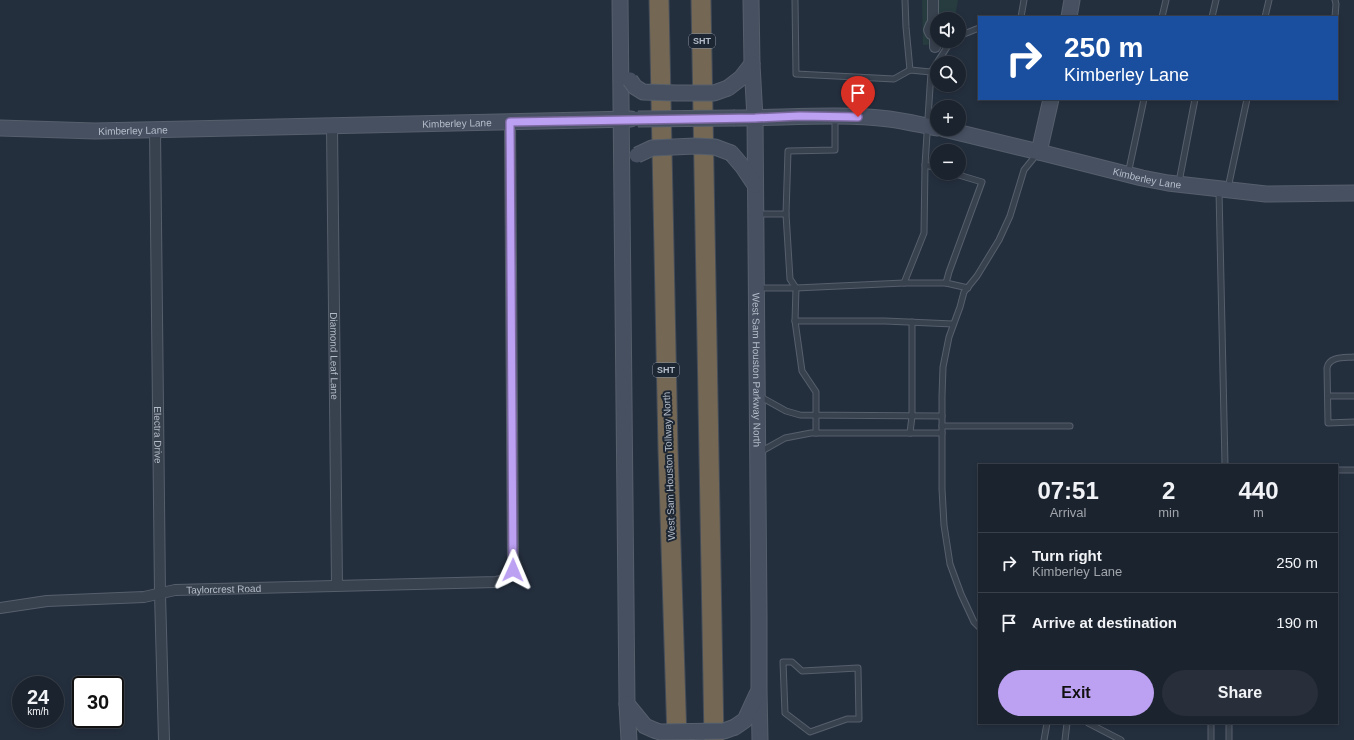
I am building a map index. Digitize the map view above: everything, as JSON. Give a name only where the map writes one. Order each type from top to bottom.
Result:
[{"type":"highway","name":"West Sam Houston Tollway North","points":[[659,0],[668,449],[678,740]]},
{"type":"highway","name":"SHT","points":[[701,0],[714,740]]},
{"type":"main road","points":[[620,0],[627,704],[629,740]]},
{"type":"main road","name":"West Sam Houston Parkway North","points":[[751,0],[755,118],[760,740]]},
{"type":"main road","points":[[1069,16],[1072,0]]},
{"type":"main road","points":[[621,62],[630,80],[643,92],[676,93],[714,93],[728,88],[741,78],[752,64]]},
{"type":"main road","points":[[1039,152],[1051,100]]},
{"type":"main road","name":"Kimberley Lane","points":[[0,128],[95,131],[800,116],[888,119],[930,127]]},
{"type":"main road","name":"Kimberley Lane","points":[[966,134],[1128,175],[1178,184],[1266,194],[1354,193]]},
{"type":"main road","points":[[622,175],[638,155],[652,148],[695,146],[715,147],[731,153],[755,185]]},
{"type":"main road","points":[[627,704],[645,726],[660,732],[724,731],[735,727],[745,720],[759,690]]},
{"type":"street","points":[[933,0],[934,12]]},
{"type":"street","name":"Taylorcrest Road","points":[[0,608],[47,601],[144,597],[175,590],[496,582],[504,580],[510,576],[513,570],[510,122]]},
{"type":"street","name":"Diamond Leaf Lane","points":[[332,127],[337,585]]},
{"type":"street","name":"Electra Drive","points":[[155,130],[160,594],[164,740]]},
{"type":"lane","points":[[795,0],[796,74],[894,79],[910,70],[930,72]]},
{"type":"lane","points":[[905,0],[910,70]]},
{"type":"lane","points":[[1021,16],[1024,0]]},
{"type":"lane","points":[[1162,16],[1166,0]]},
{"type":"lane","points":[[1212,16],[1216,0]]},
{"type":"lane","points":[[1265,16],[1269,0]]},
{"type":"lane","points":[[1335,0],[1335,16]]},
{"type":"lane","points":[[966,33],[978,28]]},
{"type":"lane","points":[[1128,175],[1144,100]]},
{"type":"lane","points":[[1178,184],[1195,100]]},
{"type":"lane","points":[[1225,464],[1223,190],[1247,100]]},
{"type":"lane","points":[[816,433],[816,392],[802,371],[795,321],[796,288],[790,279],[786,214],[788,151],[834,150],[835,116]]},
{"type":"lane","points":[[904,283],[924,233],[925,165],[930,136]]},
{"type":"lane","points":[[978,627],[974,622],[961,594],[950,564],[944,524],[942,489],[943,367],[949,337],[964,292],[977,276],[999,240],[1010,216],[1024,170],[1039,152]]},
{"type":"lane","points":[[925,165],[930,166]]},
{"type":"lane","points":[[946,283],[982,182],[966,177]]},
{"type":"lane","points":[[756,214],[786,214]]},
{"type":"lane","points":[[756,288],[946,283],[968,288]]},
{"type":"lane","points":[[795,321],[912,322],[953,324]]},
{"type":"lane","points":[[910,433],[912,416],[912,322]]},
{"type":"lane","points":[[1354,357],[1337,358],[1330,361],[1328,365],[1328,423],[1354,422]]},
{"type":"lane","points":[[757,395],[786,411],[800,415],[942,416]]},
{"type":"lane","points":[[1328,396],[1354,396]]},
{"type":"lane","points":[[942,426],[1070,426]]},
{"type":"lane","points":[[758,454],[784,438],[816,433],[942,433]]},
{"type":"lane","points":[[1338,470],[1354,470]]},
{"type":"lane","points":[[783,662],[792,662],[802,670],[858,668],[860,719],[847,719],[810,732],[785,713],[783,662]]},
{"type":"lane","points":[[1044,740],[1047,724]]},
{"type":"lane","points":[[1065,740],[1067,724]]},
{"type":"lane","points":[[1090,724],[1121,740]]},
{"type":"lane","points":[[1211,724],[1211,740]]},
{"type":"lane","points":[[1229,724],[1229,740]]},
{"type":"green space","points":[[922,0],[958,0],[956,12],[930,12],[930,45],[923,45]]},
{"type":"route","points":[[513,570],[510,122],[800,116],[858,117]]}]
